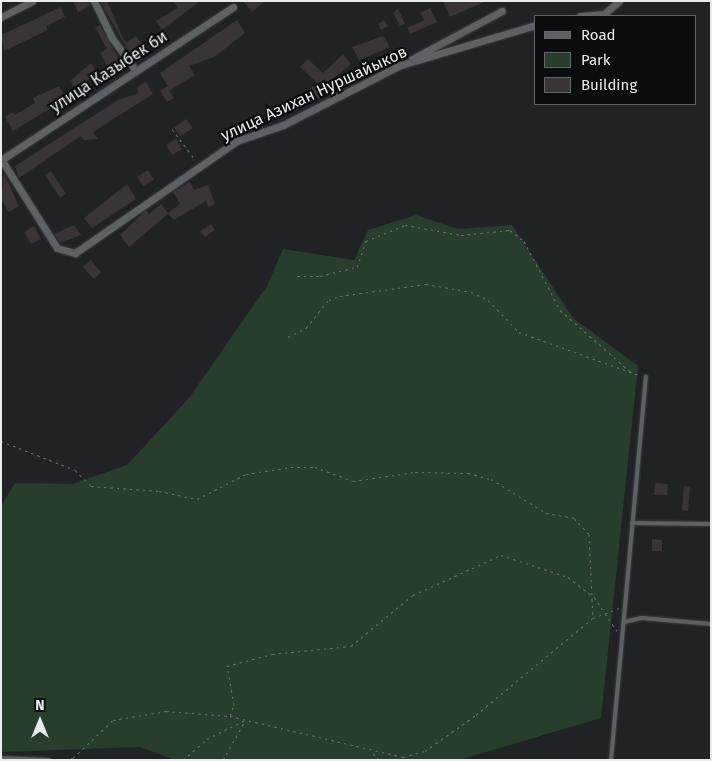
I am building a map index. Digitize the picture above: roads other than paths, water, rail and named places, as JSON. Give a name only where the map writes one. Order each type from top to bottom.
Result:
[{"type":"street","points":[[1,17],[32,1]]},
{"type":"street","points":[[94,1],[112,38],[136,71]]},
{"type":"street","points":[[592,15],[604,14],[619,1]]},
{"type":"street","name":"улица Казыбек би","points":[[1,160],[233,8]]},
{"type":"street","points":[[401,65],[502,11]]},
{"type":"street","name":"улица Азихан Нуршайыков","points":[[1,160],[63,253],[75,253],[237,141],[283,125],[401,65],[534,26]]},
{"type":"lane","points":[[611,760],[646,377]]},
{"type":"lane","points":[[632,522],[711,524]]},
{"type":"lane","points":[[624,622],[642,618],[711,624]]},
{"type":"lane","points":[[1,758],[49,760]]}]
